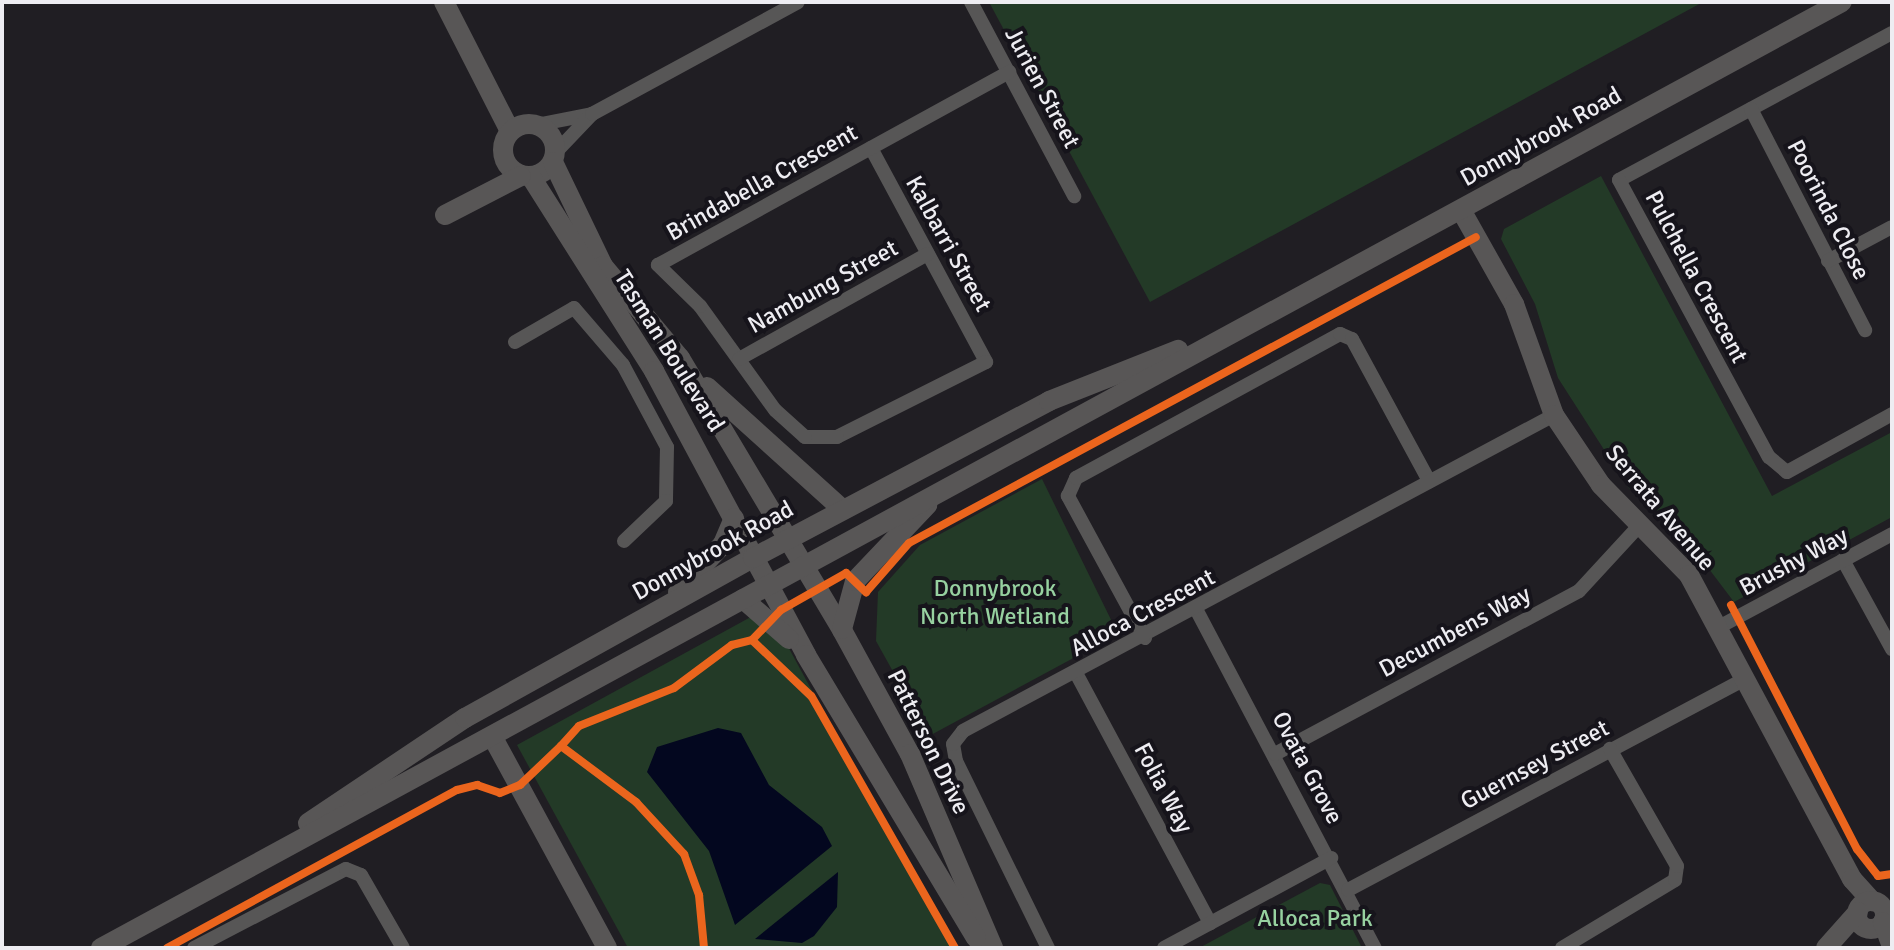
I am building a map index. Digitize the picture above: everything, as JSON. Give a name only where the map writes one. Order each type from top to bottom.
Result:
[{"type":"street","points":[[444,2],[510,131],[503,157],[486,189]]},
{"type":"street","points":[[510,131],[592,114],[798,2]]},
{"type":"street","name":"Jurien Street","points":[[971,2],[1074,196]]},
{"type":"street","name":"Donnybrook Road","points":[[101,948],[1842,2]]},
{"type":"street","name":"Pulchella Crescent","points":[[1892,33],[1619,180],[1769,457],[1787,472],[1892,414]]},
{"type":"street","name":"Brindabella Crescent","points":[[986,362],[825,439],[805,437],[775,410],[739,359],[658,265],[1009,72]]},
{"type":"street","name":"Poorinda Close","points":[[1751,109],[1865,330]]},
{"type":"street","points":[[445,215],[486,189],[526,176],[554,157],[592,114]]},
{"type":"street","points":[[536,125],[551,135],[554,157]]},
{"type":"street","name":"Kalbarri Street","points":[[871,148],[986,362]]},
{"type":"street","points":[[503,157],[526,176]]},
{"type":"street","name":"Tasman Boulevard","points":[[554,157],[603,266],[680,358],[805,565]]},
{"type":"street","name":"Tasman Boulevard","points":[[526,176],[662,384],[768,586]]},
{"type":"street","name":"Serrata Avenue","points":[[1461,210],[1514,304],[1554,415],[1639,526],[1689,575],[1852,879],[1876,912],[1891,945]]},
{"type":"street","points":[[1828,261],[1892,227]]},
{"type":"street","name":"Nambung Street","points":[[739,359],[928,254]]},
{"type":"street","points":[[515,342],[574,308],[623,365],[667,447],[666,501],[624,541]]},
{"type":"street","name":"Donnybrook Road","points":[[217,885],[465,718],[753,558],[1049,401],[1264,316]]},
{"type":"street","points":[[1145,638],[1068,496],[1076,478],[1340,334],[1352,339],[1429,481]]},
{"type":"street","points":[[680,358],[746,429],[843,510]]},
{"type":"street","name":"Alloca Crescent","points":[[1048,948],[953,744],[963,731],[1145,638],[1554,415]]},
{"type":"street","points":[[842,630],[855,581],[941,491]]},
{"type":"street","points":[[658,610],[723,544],[734,518]]},
{"type":"street","name":"Decumbens Way","points":[[1275,754],[1579,591],[1639,526]]},
{"type":"street","name":"Brushy Way","points":[[1717,628],[1892,534]]},
{"type":"street","points":[[1843,560],[1892,649]]},
{"type":"street","name":"Patterson Drive","points":[[805,565],[910,754],[993,948]]},
{"type":"street","points":[[768,586],[806,655],[982,948]]},
{"type":"street","points":[[743,599],[806,655]]},
{"type":"street","name":"Ovata Grove","points":[[1196,609],[1348,890],[1375,948]]},
{"type":"street","name":"Folia Way","points":[[1076,673],[1210,923]]},
{"type":"street","name":"Guernsey Street","points":[[1348,890],[1744,679]]},
{"type":"street","points":[[492,736],[607,948]]},
{"type":"street","points":[[1562,948],[1675,880],[1677,866],[1610,749]]},
{"type":"street","points":[[1164,948],[1331,858]]},
{"type":"street","points":[[201,946],[346,869],[361,875],[403,948]]},
{"type":"street","points":[[1832,943],[1876,912]]},
{"type":"green space","points":[[989,2],[1703,2],[1150,302]]},
{"type":"green space","points":[[1601,176],[1772,496],[1892,432],[1892,517],[1734,602],[1687,540],[1628,487],[1558,378],[1535,304],[1501,239],[1504,229]]},
{"type":"green space","name":"Donnybrook North Wetland","points":[[1042,479],[1118,634],[929,736],[876,641],[878,592],[920,545]]},
{"type":"green space","points":[[767,608],[952,948],[628,948],[517,745]]},
{"type":"green space","name":"Alloca Park","points":[[1320,883],[1330,885],[1362,948],[1199,948]]},
{"type":"water","points":[[718,728],[741,733],[769,785],[822,827],[832,846],[735,925],[709,851],[647,772],[657,747]]},
{"type":"water","points":[[838,872],[837,907],[814,936],[802,943],[755,939]]},
{"type":"cycle path","points":[[955,948],[811,696],[752,640],[781,610],[846,573],[866,592],[909,543],[1476,237]]},
{"type":"cycle path","points":[[1731,605],[1857,849],[1878,876],[1892,874]]},
{"type":"cycle path","points":[[561,746],[579,726],[674,688],[732,645],[752,640]]},
{"type":"cycle path","points":[[167,948],[457,790],[477,785],[500,793],[520,785],[561,746],[636,802],[684,854],[699,895],[704,948]]}]
